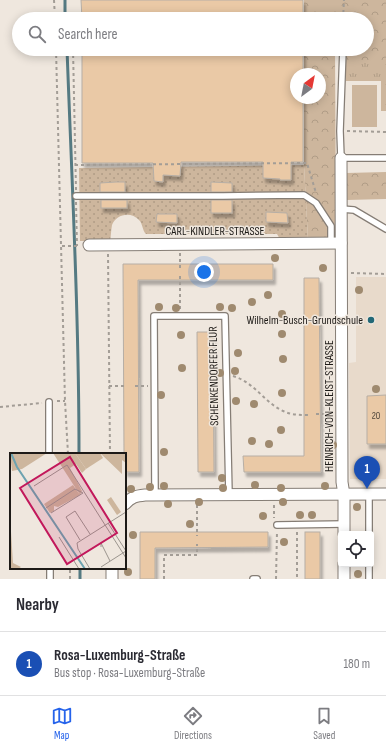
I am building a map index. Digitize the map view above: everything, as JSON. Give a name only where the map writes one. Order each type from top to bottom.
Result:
[{"type":"street","name":"HEINRICH-VON-KLEIST-STRASSE","points":[[341,158],[341,209],[336,243],[341,273],[342,482],[344,495],[344,529]]},
{"type":"street","name":"CARL-KINDLER-STRASSE","points":[[89,245],[336,243]]},
{"type":"street","points":[[126,503],[134,497],[155,495],[386,494]]},
{"type":"street","points":[[344,567],[344,579]]},
{"type":"lane","points":[[343,56],[340,132],[341,158],[386,158]]},
{"type":"lane","points":[[76,196],[304,195],[316,202],[330,226],[336,243]]},
{"type":"lane","points":[[341,209],[354,210],[386,228]]},
{"type":"lane","name":"SCHENKENDORFER FLUR","points":[[155,495],[154,316],[225,316],[230,495]]},
{"type":"lane","points":[[49,402],[49,453]]},
{"type":"lane","points":[[369,531],[370,494]]},
{"type":"lane","points":[[277,525],[344,529]]},
{"type":"lane","points":[[369,567],[369,579]]},
{"type":"path","points":[[54,0],[55,12]]},
{"type":"path","points":[[343,12],[344,0]]},
{"type":"path","points":[[56,56],[65,401],[68,453]]},
{"type":"path","points":[[61,246],[75,246],[76,196],[74,56]]},
{"type":"path","points":[[340,132],[386,132]]},
{"type":"path","points":[[75,166],[307,163],[322,212]]},
{"type":"path","points":[[180,244],[180,268]]},
{"type":"path","points":[[108,245],[110,453]]},
{"type":"path","points":[[341,273],[386,274]]},
{"type":"path","points":[[180,276],[180,316]]},
{"type":"path","points":[[226,374],[243,380],[283,411],[296,415],[308,414]]},
{"type":"path","points":[[109,386],[127,386]]},
{"type":"path","points":[[135,386],[154,386]]},
{"type":"path","points":[[0,407],[49,402]]},
{"type":"path","points":[[316,414],[342,414]]},
{"type":"path","points":[[197,495],[197,536]]},
{"type":"path","points":[[297,525],[297,579]]},
{"type":"path","points":[[164,579],[164,555],[197,555],[197,544]]},
{"type":"path","points":[[276,579],[277,555]]},
{"type":"shaded area","points":[[356,277],[386,277],[386,479],[350,479],[349,363],[356,362]]},
{"type":"green space","points":[[304,0],[386,0],[386,60],[345,60],[342,56],[374,56],[374,12],[304,12]]},
{"type":"green space","points":[[313,0],[336,0],[336,11],[313,11]]},
{"type":"green space","points":[[304,56],[335,56],[336,228],[328,238],[325,239],[308,240],[304,165],[304,104],[326,104],[326,68],[304,68]]},
{"type":"green space","points":[[346,60],[386,60],[386,111],[381,111],[381,81],[346,81]]},
{"type":"green space","points":[[352,85],[377,85],[377,127],[352,127]]},
{"type":"green space","points":[[304,165],[308,240],[281,241],[277,234],[146,234],[141,223],[136,217],[132,215],[124,215],[120,216],[114,221],[110,241],[80,241],[79,168]]},
{"type":"green space","points":[[386,172],[386,199],[347,200],[346,173]]},
{"type":"building","points":[[81,0],[303,0],[303,12],[82,12]]},
{"type":"building","points":[[82,56],[303,56],[303,68],[290,68],[290,104],[303,104],[303,162],[291,162],[291,180],[263,178],[263,162],[181,162],[180,176],[163,175],[163,182],[154,181],[153,163],[82,163]]},
{"type":"building","points":[[125,182],[125,192],[100,192],[100,183]]},
{"type":"building","points":[[211,182],[232,183],[232,192],[211,192]]},
{"type":"building","points":[[101,200],[127,200],[127,208],[101,208]]},
{"type":"building","points":[[211,200],[232,200],[232,213],[211,213]]},
{"type":"building","points":[[266,212],[287,213],[288,223],[266,222]]},
{"type":"building","points":[[157,214],[177,214],[177,223],[156,222]]},
{"type":"building","points":[[123,264],[273,264],[273,280],[138,280],[139,472],[126,472],[126,453],[124,453]]},
{"type":"building","points":[[304,278],[319,278],[321,472],[244,472],[243,456],[304,456]]},
{"type":"building","points":[[197,332],[213,332],[214,472],[198,472]]},
{"type":"building","points":[[386,395],[386,444],[367,444],[367,396]]},
{"type":"building","points":[[140,532],[268,532],[268,547],[155,548],[155,579],[140,579]]},
{"type":"building","points":[[305,532],[320,532],[320,579],[305,579]]},
{"type":"waterway","points":[[65,0],[65,12]]},
{"type":"waterway","points":[[67,56],[77,302],[79,453]]},
{"type":"waterway","points":[[80,569],[80,579]]},
{"type":"place","name":"Wilhelm-Busch-Grundschule","points":[[371,320]]},
{"type":"place","name":"Rosa-Luxemburg-Straße","points":[[367,489]]}]
